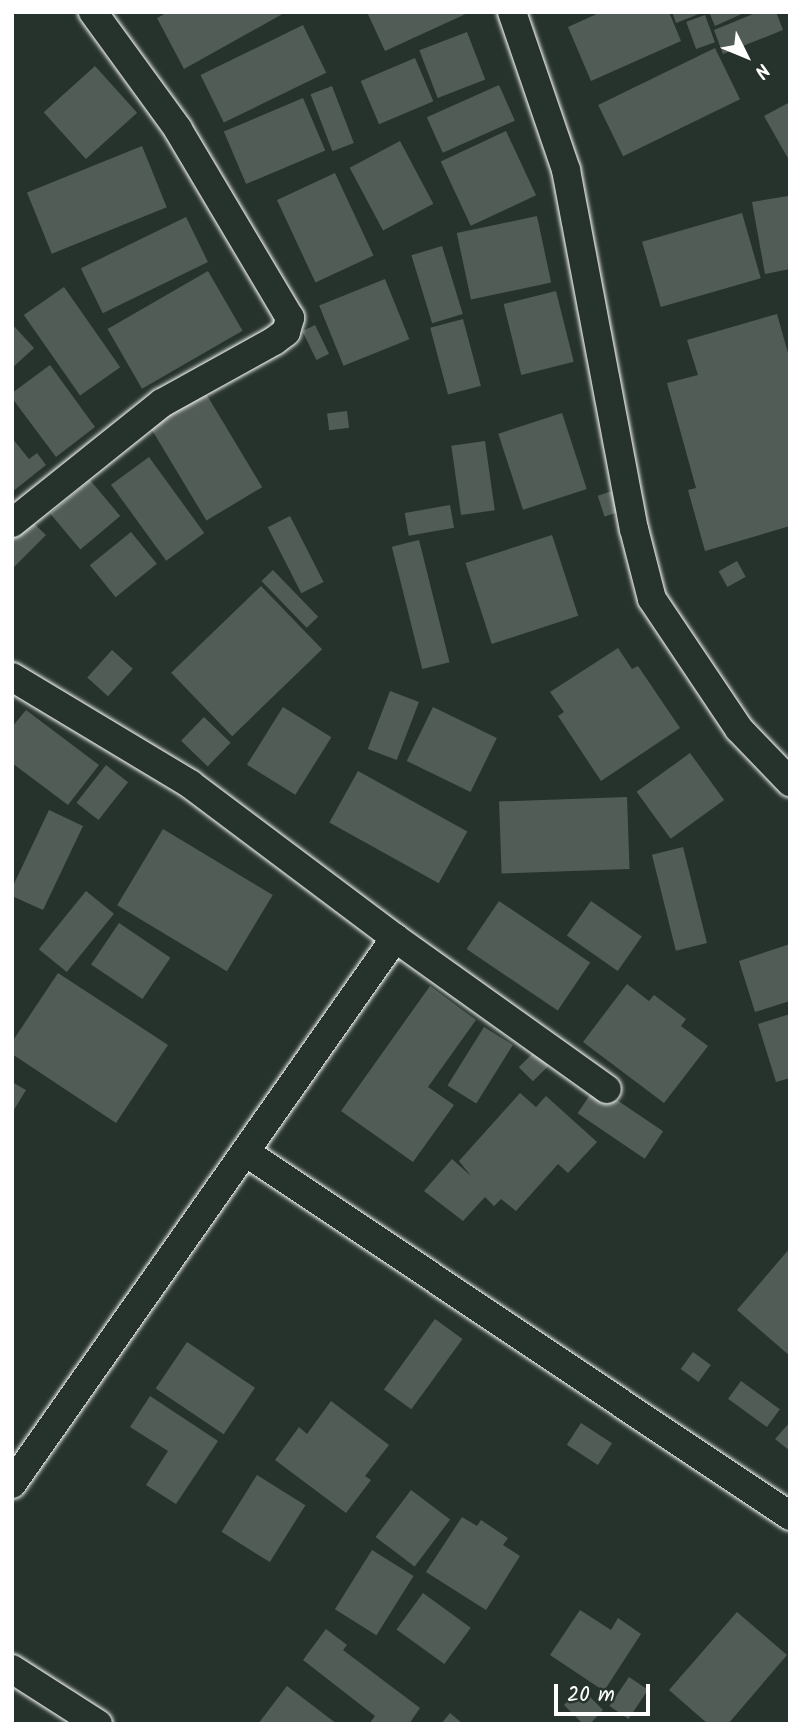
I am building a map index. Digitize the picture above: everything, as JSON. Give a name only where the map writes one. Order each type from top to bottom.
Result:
[{"type":"street","points":[[12,523],[162,403],[274,341],[286,332],[290,318],[178,129],[93,12]]},
{"type":"street","points":[[512,12],[566,170],[634,529],[652,598],[738,729],[790,782]]},
{"type":"street","points":[[12,677],[190,784],[395,938],[607,1088]]},
{"type":"street","points":[[12,1484],[247,1153],[395,938]]},
{"type":"street","points":[[247,1153],[790,1516]]},
{"type":"street","points":[[12,1669],[98,1724]]},
{"type":"building","points":[[168,12],[286,12],[184,69],[157,18]]},
{"type":"building","points":[[367,12],[470,12],[385,51]]},
{"type":"building","points":[[601,12],[669,12],[681,41],[591,81],[568,27]]},
{"type":"building","points":[[672,12],[704,12],[676,23]]},
{"type":"building","points":[[709,12],[746,12],[715,26]]},
{"type":"building","points":[[758,12],[776,12],[783,30],[723,54],[714,30]]},
{"type":"building","points":[[705,15],[715,42],[696,49],[686,22]]},
{"type":"building","points":[[303,25],[326,73],[224,123],[201,75]]},
{"type":"building","points":[[467,32],[485,80],[438,98],[419,50]]},
{"type":"building","points":[[715,48],[740,99],[623,156],[598,105]]},
{"type":"building","points":[[415,58],[433,101],[379,124],[361,81]]},
{"type":"building","points":[[95,66],[137,113],[86,159],[44,112]]},
{"type":"building","points":[[499,85],[515,121],[443,153],[427,117]]},
{"type":"building","points":[[332,86],[354,143],[332,151],[311,94]]},
{"type":"building","points":[[303,98],[325,150],[246,184],[224,132]]},
{"type":"building","points":[[790,102],[790,162],[764,116]]},
{"type":"building","points":[[506,131],[536,195],[471,226],[441,161]]},
{"type":"building","points":[[400,141],[433,204],[383,230],[350,168]]},
{"type":"building","points":[[142,146],[167,207],[52,254],[27,192]]},
{"type":"building","points":[[335,173],[373,255],[315,283],[277,200]]},
{"type":"building","points":[[788,196],[790,269],[765,274],[752,202]]},
{"type":"building","points":[[742,213],[761,278],[661,307],[642,242]]},
{"type":"building","points":[[537,216],[551,283],[471,300],[457,233]]},
{"type":"building","points":[[186,217],[208,262],[103,313],[81,268]]},
{"type":"building","points":[[442,246],[463,314],[432,323],[411,255]]},
{"type":"building","points":[[208,271],[243,331],[142,389],[108,329]]},
{"type":"building","points":[[385,279],[409,339],[344,366],[319,306]]},
{"type":"building","points":[[64,287],[120,367],[80,395],[24,315]]},
{"type":"building","points":[[556,291],[574,362],[521,375],[504,304]]},
{"type":"building","points":[[777,314],[790,360],[790,526],[705,551],[688,490],[696,488],[667,383],[698,375],[687,340]]},
{"type":"building","points":[[463,319],[481,386],[448,394],[430,328]]},
{"type":"building","points":[[12,324],[34,348],[12,368]]},
{"type":"building","points":[[315,325],[329,354],[316,360],[302,331]]},
{"type":"building","points":[[50,365],[95,427],[56,457],[12,398],[12,393]]},
{"type":"building","points":[[205,392],[262,487],[206,521],[149,425]]},
{"type":"building","points":[[347,411],[349,428],[329,430],[327,413]]},
{"type":"building","points":[[562,413],[587,489],[523,510],[498,434]]},
{"type":"building","points":[[12,438],[29,459],[37,453],[46,465],[12,492]]},
{"type":"building","points":[[485,441],[495,510],[461,515],[451,446]]},
{"type":"building","points":[[149,457],[204,533],[166,561],[111,485]]},
{"type":"building","points":[[90,480],[120,516],[80,549],[50,513]]},
{"type":"building","points":[[612,491],[619,512],[605,517],[598,496]]},
{"type":"building","points":[[450,505],[454,528],[409,536],[405,513]]},
{"type":"building","points":[[290,516],[324,582],[301,593],[268,527]]},
{"type":"building","points":[[28,518],[46,535],[12,569],[12,535]]},
{"type":"building","points":[[131,532],[157,564],[116,597],[90,565]]},
{"type":"building","points":[[552,535],[578,616],[492,644],[465,563]]},
{"type":"building","points":[[419,540],[449,662],[422,669],[392,547]]},
{"type":"building","points":[[737,561],[746,577],[727,587],[719,571]]},
{"type":"building","points":[[273,570],[318,617],[307,628],[261,581]]},
{"type":"building","points":[[261,586],[322,649],[232,736],[171,673]]},
{"type":"building","points":[[618,648],[632,669],[638,666],[680,728],[601,781],[558,716],[564,712],[550,692]]},
{"type":"building","points":[[112,650],[133,669],[108,696],[87,677]]},
{"type":"building","points":[[390,691],[419,702],[397,760],[368,749]]},
{"type":"building","points":[[283,707],[331,737],[295,795],[247,765]]},
{"type":"building","points":[[433,707],[497,738],[471,792],[407,761]]},
{"type":"building","points":[[26,710],[99,765],[68,805],[12,763],[12,727]]},
{"type":"building","points":[[204,717],[231,743],[208,766],[181,741]]},
{"type":"building","points":[[690,753],[724,800],[671,839],[637,792]]},
{"type":"building","points":[[106,765],[128,782],[99,820],[76,803]]},
{"type":"building","points":[[358,771],[467,832],[439,883],[329,823]]},
{"type":"building","points":[[627,797],[630,869],[502,873],[499,801]]},
{"type":"building","points":[[49,810],[83,826],[43,910],[12,896],[12,888]]},
{"type":"building","points":[[163,829],[273,895],[227,971],[117,905]]},
{"type":"building","points":[[683,847],[707,943],[676,951],[652,855]]},
{"type":"building","points":[[86,891],[114,914],[67,972],[39,949]]},
{"type":"building","points":[[499,901],[590,963],[558,1011],[467,949]]},
{"type":"building","points":[[591,901],[642,937],[618,971],[567,935]]},
{"type":"building","points":[[119,923],[170,958],[142,999],[91,964]]},
{"type":"building","points":[[790,944],[790,1001],[755,1012],[739,961]]},
{"type":"building","points":[[58,973],[168,1045],[116,1123],[12,1054],[12,1042]]},
{"type":"building","points":[[627,984],[649,1001],[654,995],[686,1019],[681,1026],[708,1046],[664,1103],[583,1042]]},
{"type":"building","points":[[430,986],[476,1020],[428,1087],[454,1105],[413,1162],[341,1111]]},
{"type":"building","points":[[790,1014],[790,1078],[776,1082],[758,1024]]},
{"type":"building","points":[[484,1027],[513,1045],[476,1104],[447,1086]]},
{"type":"building","points":[[540,1046],[554,1060],[533,1081],[519,1067]]},
{"type":"building","points":[[12,1082],[26,1090],[12,1113]]},
{"type":"building","points":[[596,1086],[663,1131],[645,1159],[578,1113]]},
{"type":"building","points":[[520,1093],[536,1107],[546,1096],[597,1142],[568,1173],[558,1164],[516,1211],[501,1199],[494,1206],[485,1197],[463,1221],[424,1191],[452,1159],[471,1176],[459,1161]]},
{"type":"building","points":[[790,1248],[790,1356],[737,1310]]},
{"type":"building","points":[[435,1319],[463,1339],[411,1409],[384,1389]]},
{"type":"building","points":[[187,1342],[255,1388],[224,1434],[156,1388]]},
{"type":"building","points":[[693,1352],[711,1365],[698,1382],[681,1369]]},
{"type":"building","points":[[741,1381],[780,1409],[767,1427],[728,1399]]},
{"type":"building","points":[[150,1396],[218,1441],[176,1504],[146,1485],[168,1451],[130,1427]]},
{"type":"building","points":[[331,1401],[389,1445],[365,1476],[371,1480],[346,1513],[275,1460],[299,1427],[307,1434]]},
{"type":"building","points":[[790,1422],[790,1451],[775,1439]]},
{"type":"building","points":[[581,1423],[612,1443],[598,1465],[567,1445]]},
{"type":"building","points":[[257,1475],[305,1505],[270,1562],[221,1532]]},
{"type":"building","points":[[411,1490],[450,1519],[415,1567],[375,1537]]},
{"type":"building","points":[[462,1517],[477,1526],[481,1520],[508,1538],[503,1545],[520,1556],[486,1610],[426,1572]]},
{"type":"building","points":[[372,1550],[414,1576],[376,1635],[335,1609]]},
{"type":"building","points":[[423,1593],[471,1628],[444,1664],[397,1629]]},
{"type":"building","points":[[580,1610],[611,1630],[618,1618],[641,1634],[604,1691],[550,1655]]},
{"type":"building","points":[[737,1612],[787,1655],[728,1724],[708,1724],[669,1690]]},
{"type":"building","points":[[326,1629],[347,1645],[343,1650],[420,1708],[409,1724],[369,1724],[375,1716],[303,1660]]},
{"type":"building","points":[[629,1677],[648,1690],[628,1719],[609,1706]]},
{"type":"building","points":[[287,1686],[337,1724],[258,1724]]},
{"type":"building","points":[[581,1688],[603,1710],[590,1724],[583,1724],[564,1705]]},
{"type":"building","points":[[450,1713],[463,1724],[441,1724]]}]
